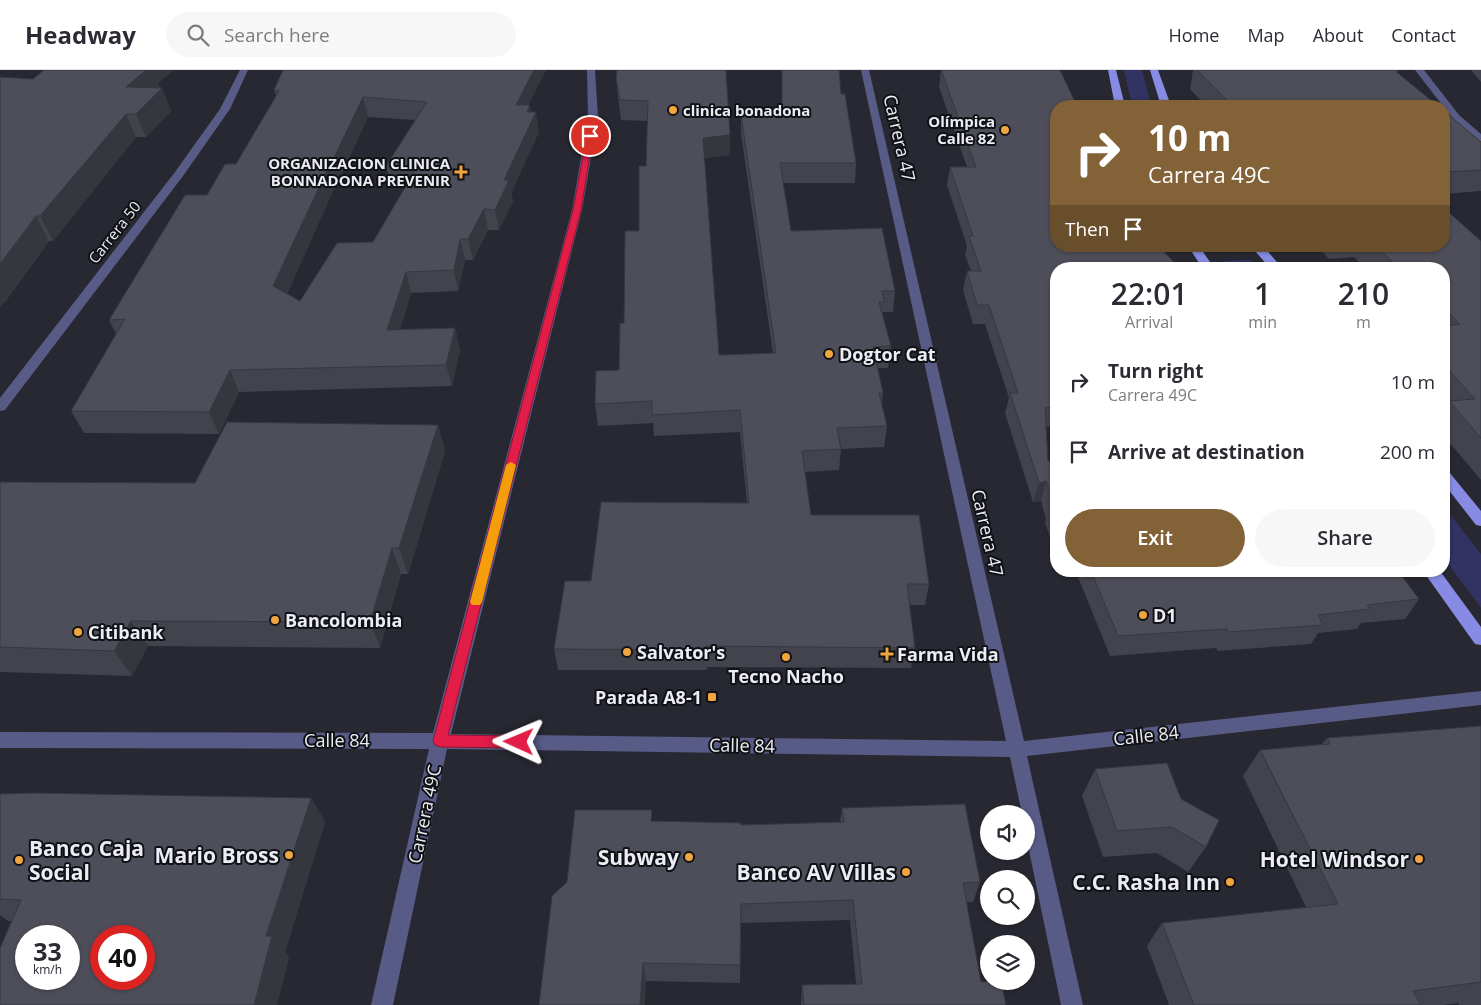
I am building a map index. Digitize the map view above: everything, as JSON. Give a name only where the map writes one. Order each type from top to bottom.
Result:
[{"type":"main road","points":[[1112,70],[1119,100]]},
{"type":"main road","points":[[1154,70],[1164,100]]},
{"type":"main road","points":[[1262,252],[1270,262]]},
{"type":"main road","points":[[1450,482],[1481,521]]},
{"type":"main road","points":[[1435,577],[1481,639]]},
{"type":"street","name":"Carrera 50","points":[[0,407],[179,174],[225,109],[244,70]]},
{"type":"street","name":"Carrera 49C","points":[[382,1005],[440,741],[577,210],[593,117],[591,70]]},
{"type":"street","name":"Carrera 47","points":[[865,70],[1017,749],[1072,1005]]},
{"type":"street","points":[[1419,70],[1443,100]]},
{"type":"street","points":[[1450,109],[1456,117],[1481,138]]},
{"type":"street","name":"Calle 84","points":[[0,740],[440,741],[1017,749],[1481,698]]},
{"type":"shaded area","points":[[1124,70],[1142,70],[1150,100],[1131,100]]},
{"type":"shaded area","points":[[1251,260],[1253,262],[1224,262]]},
{"type":"shaded area","points":[[1450,515],[1481,554],[1481,608],[1450,566]]},
{"type":"building","points":[[44,70],[146,70],[126,87],[162,88],[136,114],[126,114],[40,216],[36,216],[0,264],[0,77],[33,79]]},
{"type":"building","points":[[283,70],[534,70],[516,105],[530,105],[527,112],[536,112],[504,180],[509,180],[495,210],[484,209],[468,239],[460,239],[454,270],[406,272],[387,330],[455,328],[446,365],[230,370],[209,412],[71,411],[125,319],[109,320],[185,195],[207,195],[225,164],[236,164],[279,91],[274,90]],"holes":[[[363,97],[427,102],[386,166],[417,167],[373,242],[337,243],[300,301],[273,286]]]},
{"type":"building","points":[[617,70],[726,70],[730,135],[703,138],[719,355],[776,353],[741,115],[782,115],[782,70],[839,70],[841,94],[845,94],[856,163],[780,163],[791,231],[882,228],[895,291],[882,291],[884,302],[879,302],[891,346],[873,347],[883,393],[879,393],[887,426],[837,428],[841,449],[802,451],[811,515],[919,515],[929,584],[907,584],[915,648],[706,646],[706,650],[554,649],[565,581],[591,581],[601,502],[749,503],[740,410],[652,415],[652,401],[595,404],[596,371],[619,370],[620,323],[624,323],[625,231],[639,231],[639,166],[646,166],[648,101],[620,100],[616,78]]},
{"type":"building","points":[[941,70],[1060,70],[1074,100],[1050,100],[1050,252],[1164,252],[1174,262],[1050,262],[1050,408],[1045,408],[1048,461],[1050,461],[1050,492],[1046,481],[1039,483],[1010,393],[1018,393],[989,305],[977,305],[967,271],[981,271],[969,236],[973,236],[950,167],[976,167]]},
{"type":"building","points":[[1197,70],[1394,70],[1431,100],[1227,100]]},
{"type":"building","points":[[1450,116],[1481,142],[1481,170],[1450,172]]},
{"type":"building","points":[[1450,213],[1481,241],[1481,438],[1450,402],[1475,399],[1450,372],[1450,325],[1460,324],[1450,314],[1450,262],[1392,262],[1383,252],[1450,252]]},
{"type":"building","points":[[227,422],[438,425],[399,548],[392,548],[370,622],[131,621],[114,651],[0,647],[0,482],[195,483]]},
{"type":"building","points":[[1093,577],[1402,577],[1419,599],[1367,605],[1370,609],[1318,615],[1323,625],[1228,632],[1227,629],[1118,636]]},
{"type":"building","points":[[1481,726],[1481,982],[1413,991],[1421,1005],[1194,1005],[1162,923],[1338,904],[1260,750],[1330,744],[1327,738]]},
{"type":"building","points":[[1167,763],[1181,799],[1219,820],[1206,847],[1172,827],[1117,831],[1095,769]]},
{"type":"building","points":[[0,794],[311,798],[266,936],[272,936],[254,1005],[0,1005],[0,948],[21,900],[0,899]]},
{"type":"building","points":[[965,804],[980,882],[963,883],[980,976],[980,990],[1003,990],[1006,1005],[804,1005],[802,985],[862,984],[853,900],[741,904],[740,965],[643,963],[640,1005],[539,1005],[552,896],[567,882],[575,810],[652,810],[651,821],[741,823],[741,825],[844,822],[842,808]]},
{"type":"slow traffic","points":[[476,602],[511,465]]},
{"type":"place","name":"clinica bonadona","points":[[673,110]]},
{"type":"place","name":"Olímpica Calle 82","points":[[1005,130]]},
{"type":"place","name":"ORGANIZACION CLINICA BONNADONA PREVENIR","points":[[461,172]]},
{"type":"place","name":"Dogtor Cat","points":[[829,354]]},
{"type":"place","name":"D1","points":[[1143,615]]},
{"type":"place","name":"Bancolombia","points":[[275,620]]},
{"type":"place","name":"Citibank","points":[[78,632]]},
{"type":"place","name":"Salvator's","points":[[627,652]]},
{"type":"place","name":"Farma Vida","points":[[887,654]]},
{"type":"place","name":"Tecno Nacho","points":[[786,657]]},
{"type":"place","name":"Parada A8-1","points":[[712,697]]},
{"type":"place","name":"Mario Bross","points":[[289,855]]},
{"type":"place","name":"Subway","points":[[689,857]]},
{"type":"place","name":"Hotel Windsor","points":[[1419,859]]},
{"type":"place","name":"Banco Caja Social","points":[[19,860]]},
{"type":"place","name":"Banco AV Villas","points":[[906,872]]},
{"type":"place","name":"C.C. Rasha Inn","points":[[1230,882]]},
{"type":"route","points":[[519,742],[440,741],[577,210],[590,136]]}]
